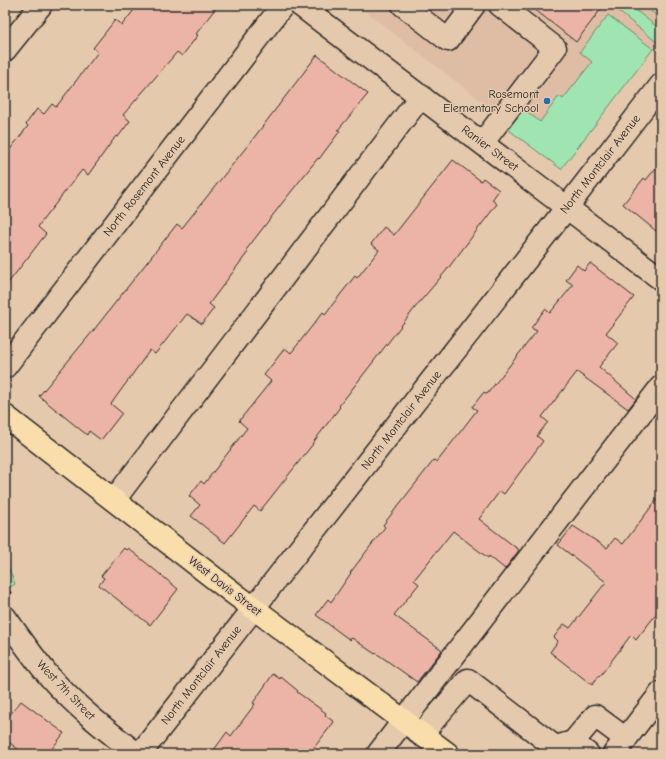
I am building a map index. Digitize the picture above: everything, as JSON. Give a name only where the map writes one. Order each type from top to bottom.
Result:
[{"type":"main road","name":"West Davis Street","points":[[5,416],[254,608],[448,754]]},
{"type":"street","points":[[5,50],[41,5]]},
{"type":"street","name":"Ranier Street","points":[[297,5],[421,96],[661,279]]},
{"type":"street","name":"North Rosemont Avenue","points":[[5,367],[297,5]]},
{"type":"street","points":[[403,5],[448,40],[474,5]]},
{"type":"street","points":[[482,142],[555,48],[500,5]]},
{"type":"street","name":"North Montclair Avenue","points":[[138,754],[254,608],[661,85]]},
{"type":"street","points":[[114,500],[421,96]]},
{"type":"street","points":[[378,754],[661,387]]},
{"type":"street","name":"West 7th Street","points":[[5,617],[23,644],[50,677],[88,714],[138,754]]},
{"type":"street","points":[[422,735],[468,680],[555,747],[580,748],[595,716],[620,747],[661,693]]},
{"type":"shaded area","name":"Rosemont Elementary School","points":[[357,5],[661,5],[661,38],[563,164]]},
{"type":"green space","points":[[616,5],[629,5],[661,30],[661,39],[658,43],[614,8]]},
{"type":"green space","points":[[643,5],[661,5],[661,19]]},
{"type":"green space","points":[[608,15],[653,49],[561,169],[509,130],[510,126],[524,109],[540,122],[559,96],[563,99],[592,62],[580,52]]},
{"type":"green space","points":[[5,559],[15,584],[5,590]]},
{"type":"building","points":[[138,5],[218,5],[196,34],[198,35],[182,56],[177,52],[123,115],[130,121],[118,137],[116,136],[88,175],[82,170],[42,221],[38,227],[46,234],[5,287],[5,156],[28,126],[26,124],[37,109],[44,114],[52,104],[56,107],[98,52],[93,48],[115,20],[122,25]]},
{"type":"building","points":[[529,5],[604,5],[576,42]]},
{"type":"building","points":[[317,55],[368,94],[338,130],[340,131],[319,159],[318,158],[246,250],[248,252],[209,304],[214,308],[202,324],[187,314],[155,354],[150,350],[111,404],[122,413],[101,440],[89,431],[87,435],[39,396],[93,331],[177,224],[182,228]]},
{"type":"building","points":[[453,160],[481,181],[483,178],[499,190],[492,200],[497,204],[339,406],[340,407],[313,444],[260,511],[254,506],[225,543],[191,516],[200,505],[189,496],[201,481],[204,484],[247,428],[239,421],[271,381],[264,375],[285,348],[291,353],[323,312],[325,314],[355,276],[357,278],[379,250],[371,244],[384,227],[394,235]]},
{"type":"building","points":[[661,162],[661,235],[623,204],[644,178],[646,180]]},
{"type":"building","points":[[590,263],[634,297],[606,333],[618,343],[599,367],[636,399],[628,409],[577,372],[542,417],[548,422],[537,436],[543,441],[504,494],[500,491],[479,519],[519,550],[505,569],[453,531],[414,580],[419,584],[394,615],[442,650],[417,682],[376,653],[375,654],[352,638],[350,640],[316,615],[328,599],[331,602],[350,573],[385,527],[383,525],[434,460],[437,462],[477,410],[472,407],[484,392],[487,394],[537,331],[531,328],[545,309],[550,313],[573,285],[566,280],[577,265],[584,271]]},
{"type":"building","points":[[661,494],[661,608],[636,640],[631,635],[592,685],[550,652],[558,641],[554,637],[564,624],[570,628],[606,582],[558,545],[573,526],[607,548],[615,538],[623,544]]},
{"type":"building","points":[[124,548],[126,550],[128,548],[178,589],[150,625],[99,585],[104,578],[101,576]]},
{"type":"building","points":[[273,674],[280,679],[281,677],[298,691],[297,692],[326,713],[325,715],[334,722],[309,754],[211,754],[227,732],[231,736],[255,704],[253,703]]},
{"type":"building","points":[[21,701],[64,733],[48,754],[24,754],[5,739],[5,721]]},
{"type":"place","name":"Rosemont Elementary School","points":[[547,101]]}]
